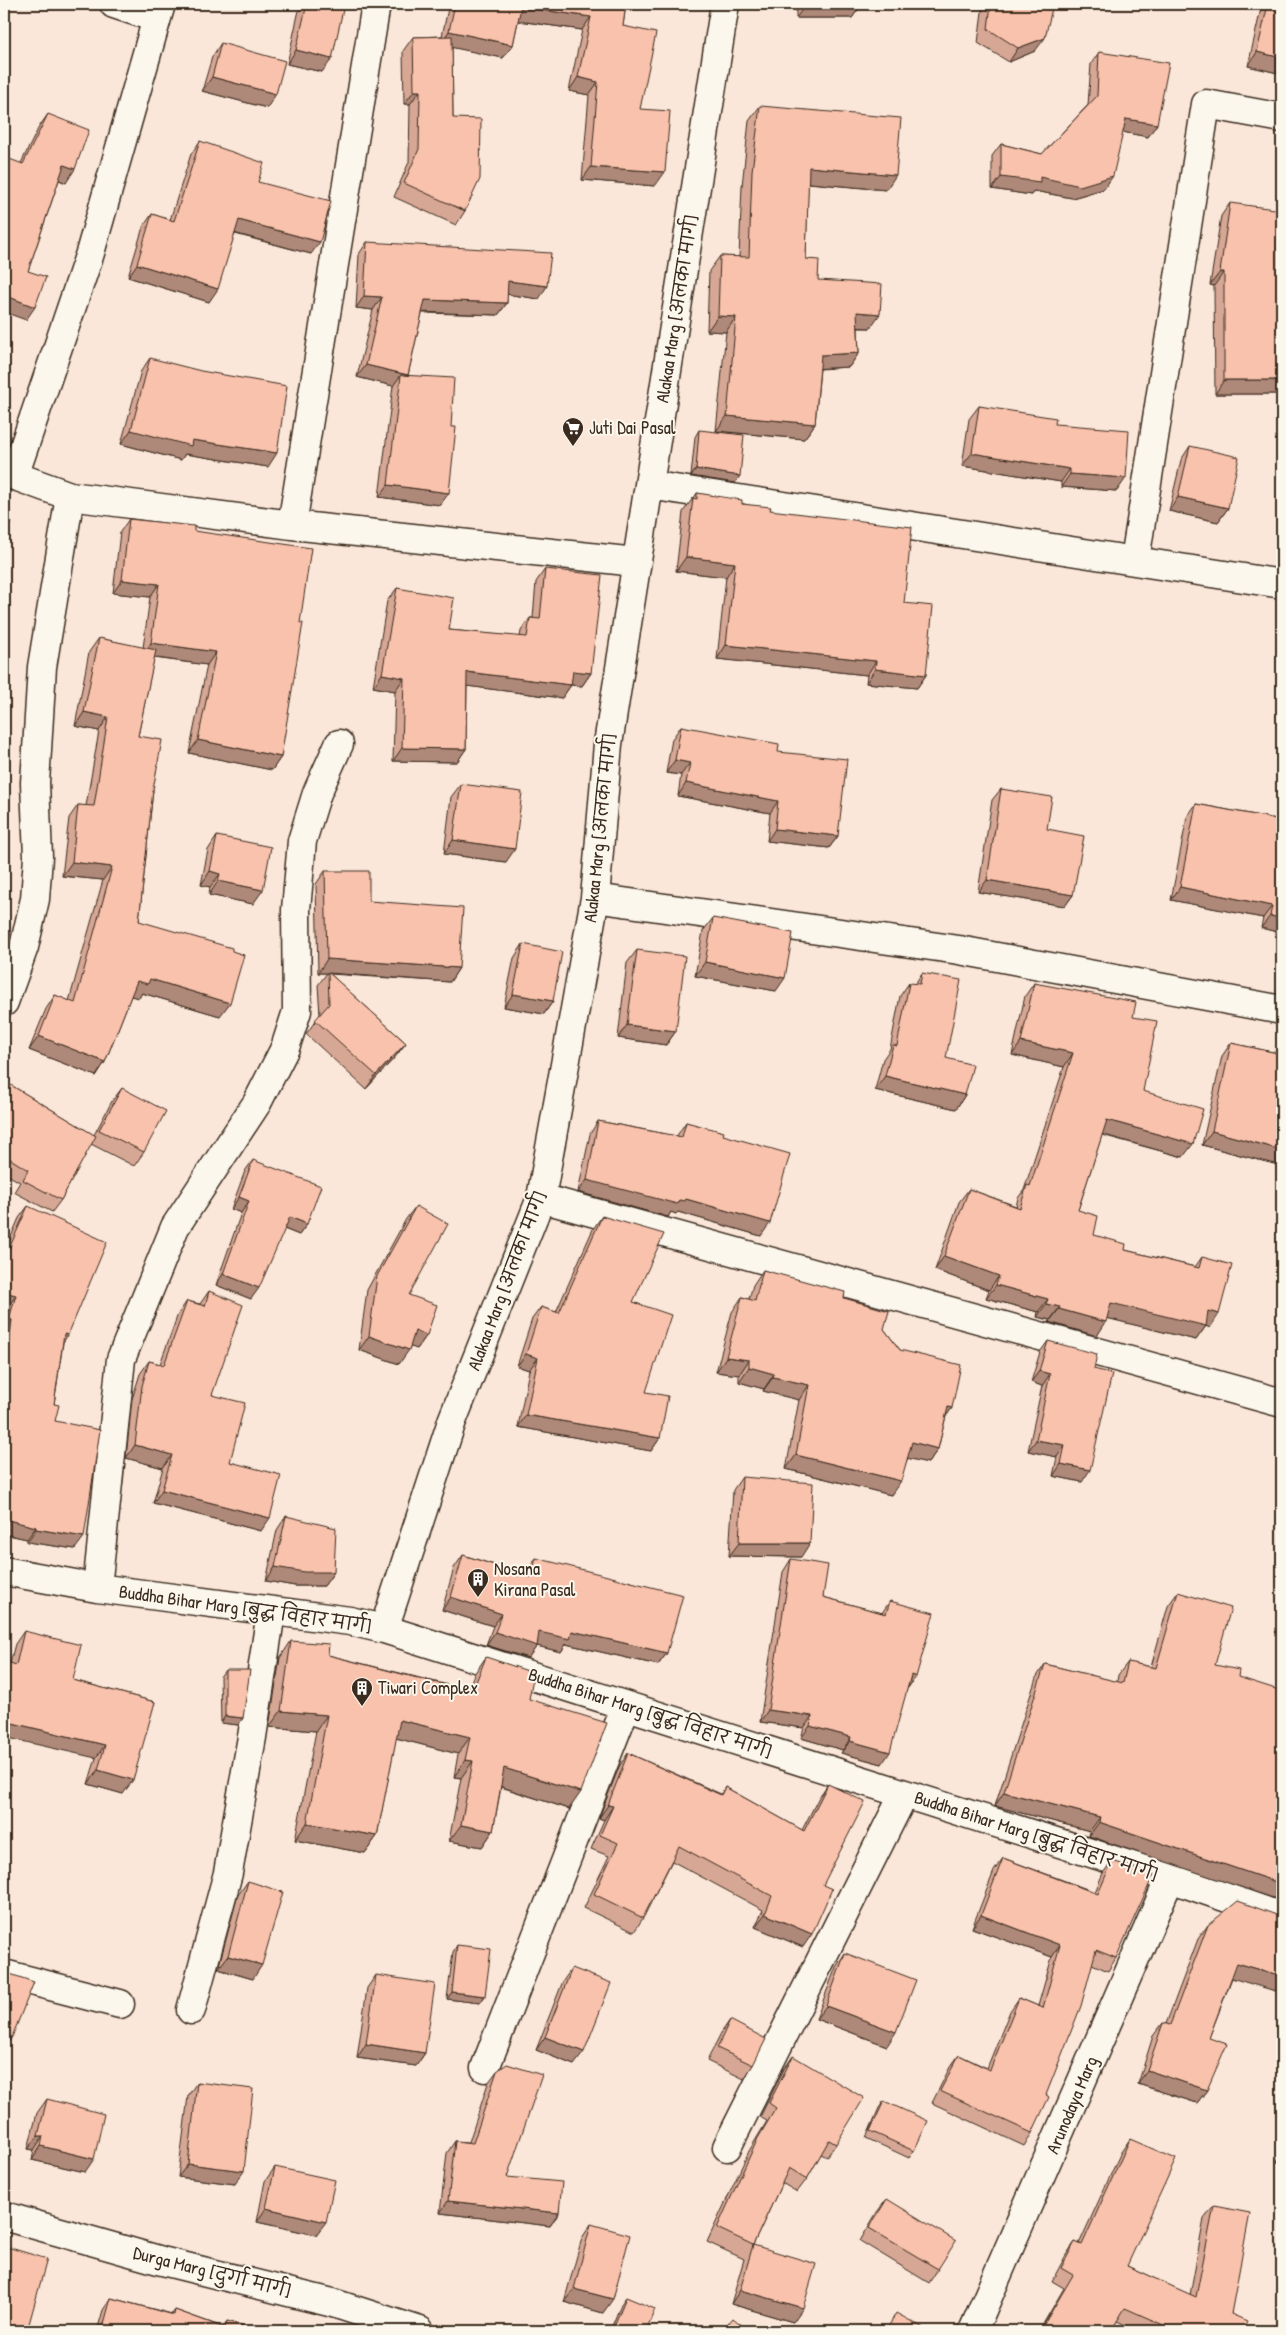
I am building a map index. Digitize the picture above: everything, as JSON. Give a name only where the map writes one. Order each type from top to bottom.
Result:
[{"type":"street","points":[[114,4],[159,11],[90,253],[9,474],[70,496],[292,525],[636,562]]},
{"type":"street","points":[[292,525],[376,4]]},
{"type":"street","name":"Alakaa Marg [अलका मार्ग]","points":[[384,1629],[452,1421],[541,1198],[596,898],[608,744],[725,4]]},
{"type":"street","points":[[1135,560],[1206,104],[1282,118]]},
{"type":"street","points":[[649,485],[1282,584]]},
{"type":"street","points":[[4,1002],[24,947],[35,899],[38,856],[35,783],[42,667],[70,496]]},
{"type":"street","points":[[97,1588],[121,1359],[175,1227],[257,1103],[285,1048],[296,1011],[296,910],[302,841],[317,792],[340,744]]},
{"type":"street","points":[[596,898],[959,950],[1282,1010]]},
{"type":"street","points":[[541,1198],[1282,1403]]},
{"type":"street","name":"Buddha Bihar Marg [बुद्ध विहार मार्ग]","points":[[4,1571],[97,1588],[350,1621],[384,1629],[1170,1878],[1282,1917]]},
{"type":"street","points":[[192,2010],[228,1872],[252,1737],[271,1612]]},
{"type":"street","points":[[485,2068],[626,1706]]},
{"type":"street","points":[[727,2147],[904,1794]]},
{"type":"street","name":"Arunodaya Marg","points":[[973,2331],[1170,1878]]},
{"type":"street","points":[[4,1974],[120,2004]]},
{"type":"street","name":"Durga Marg [दुर्गा मार्ग]","points":[[4,2216],[162,2261],[333,2303],[420,2331]]},
{"type":"building","points":[[307,4],[344,5],[332,59],[296,50]]},
{"type":"building","points":[[455,4],[626,4],[623,26],[656,33],[640,109],[670,111],[665,172],[591,167],[598,82],[578,77],[591,17],[521,7],[513,45],[449,31]]},
{"type":"building","points":[[991,4],[1053,4],[1045,38],[1018,48],[988,29]]},
{"type":"building","points":[[1268,4],[1282,4],[1282,58],[1257,52]]},
{"type":"building","points":[[452,36],[453,118],[481,119],[480,179],[465,211],[404,183],[419,149],[420,91],[414,91],[413,37]]},
{"type":"building","points":[[221,43],[285,61],[276,94],[212,77]]},
{"type":"building","points":[[1099,52],[1169,63],[1157,124],[1126,119],[1113,176],[1080,186],[1040,177],[1040,182],[1001,177],[1001,144],[1042,154],[1097,96]]},
{"type":"building","points":[[760,106],[901,118],[896,175],[809,167],[806,259],[819,260],[818,280],[882,284],[880,314],[857,312],[859,353],[821,355],[815,424],[727,416],[736,317],[718,316],[720,256],[749,257],[752,171]]},
{"type":"building","points":[[48,114],[89,130],[75,169],[64,165],[28,271],[46,277],[35,307],[4,295],[4,157],[23,164]]},
{"type":"building","points":[[200,141],[264,163],[258,182],[331,201],[320,242],[239,220],[218,289],[137,264],[152,214],[174,221]]},
{"type":"building","points":[[1230,203],[1282,210],[1282,380],[1224,380],[1224,272],[1220,272]]},
{"type":"building","points":[[367,242],[551,253],[547,286],[508,281],[507,303],[425,300],[408,375],[366,365],[382,297],[364,296]]},
{"type":"building","points":[[150,358],[201,371],[287,386],[277,453],[192,440],[191,446],[131,430]]},
{"type":"building","points":[[401,375],[454,378],[451,427],[456,427],[449,493],[388,485]]},
{"type":"building","points":[[979,406],[1056,418],[1055,424],[1129,430],[1126,478],[1070,474],[1070,469],[972,453]]},
{"type":"building","points":[[699,430],[744,435],[740,476],[696,469]]},
{"type":"building","points":[[1190,446],[1239,457],[1228,508],[1178,497]]},
{"type":"building","points":[[697,493],[742,500],[742,504],[771,507],[770,510],[912,527],[904,603],[933,606],[926,675],[875,669],[876,661],[726,645],[735,563],[686,557],[693,498],[697,499]]},
{"type":"building","points":[[4,518],[11,520],[4,550]]},
{"type":"building","points":[[129,519],[194,526],[194,531],[311,548],[300,623],[303,623],[281,757],[198,740],[216,652],[151,643],[159,584],[122,580]]},
{"type":"building","points":[[545,569],[602,575],[591,673],[573,671],[571,685],[467,672],[466,749],[402,748],[404,678],[382,674],[397,588],[454,598],[449,630],[527,637],[530,618],[540,619]]},
{"type":"building","points":[[99,638],[156,650],[138,736],[162,740],[153,790],[139,921],[232,948],[232,951],[244,955],[230,1003],[150,979],[148,984],[137,981],[105,1062],[39,1036],[55,995],[75,1003],[112,867],[72,862],[78,805],[94,806],[108,717],[84,712]]},
{"type":"building","points":[[681,726],[779,744],[778,752],[847,759],[838,836],[775,829],[778,801],[686,783],[690,763],[675,760]]},
{"type":"building","points":[[461,784],[522,792],[515,849],[453,840]]},
{"type":"building","points":[[1001,789],[1052,797],[1047,829],[1084,836],[1073,895],[987,880]]},
{"type":"building","points":[[1196,804],[1282,820],[1282,918],[1270,916],[1272,906],[1180,887]]},
{"type":"building","points":[[217,836],[271,847],[263,890],[218,881],[220,874],[210,871]]},
{"type":"building","points":[[4,843],[8,844],[4,860]]},
{"type":"building","points":[[325,871],[369,871],[369,901],[463,908],[459,968],[327,959]]},
{"type":"building","points":[[713,918],[793,933],[785,978],[705,962]]},
{"type":"building","points":[[523,944],[562,952],[553,1001],[513,994]]},
{"type":"building","points":[[637,950],[685,956],[676,1031],[627,1025]]},
{"type":"building","points":[[328,972],[406,1043],[376,1075],[315,1020],[329,1004]]},
{"type":"building","points":[[922,973],[961,980],[946,1058],[973,1065],[965,1095],[885,1076],[893,1045],[897,1046],[909,983],[920,984]]},
{"type":"building","points":[[1034,983],[1136,1002],[1133,1017],[1157,1021],[1143,1091],[1203,1109],[1193,1144],[1107,1120],[1078,1210],[1098,1216],[1094,1235],[1126,1244],[1125,1250],[1199,1268],[1202,1257],[1232,1265],[1219,1314],[1208,1311],[1206,1326],[1111,1303],[1106,1322],[1046,1304],[1048,1299],[996,1285],[999,1276],[944,1256],[969,1189],[1020,1208],[1027,1185],[1030,1186],[1073,1053],[1021,1042]]},
{"type":"building","points":[[1231,1043],[1282,1054],[1282,1150],[1212,1131]]},
{"type":"building","points":[[4,1081],[96,1136],[61,1200],[23,1180],[28,1170],[4,1155]]},
{"type":"building","points":[[122,1088],[166,1111],[144,1152],[99,1130]]},
{"type":"building","points":[[598,1121],[682,1137],[686,1122],[724,1132],[723,1135],[790,1154],[770,1223],[686,1199],[685,1201],[679,1200],[677,1204],[587,1180]]},
{"type":"building","points":[[253,1160],[321,1186],[307,1224],[290,1217],[259,1288],[223,1274],[249,1201],[239,1197]]},
{"type":"building","points":[[28,1206],[107,1242],[68,1335],[64,1334],[54,1404],[59,1405],[55,1421],[100,1430],[84,1537],[36,1529],[36,1527],[4,1519],[4,1381],[12,1320],[9,1319],[16,1295],[4,1292],[4,1260]]},
{"type":"building","points":[[416,1206],[448,1224],[409,1295],[437,1305],[427,1335],[415,1331],[409,1350],[369,1336],[377,1276]]},
{"type":"building","points":[[602,1216],[664,1234],[633,1302],[671,1315],[646,1392],[668,1396],[660,1438],[526,1415],[538,1358],[526,1354],[541,1307],[559,1313]]},
{"type":"building","points":[[763,1270],[845,1292],[844,1298],[889,1311],[884,1329],[900,1350],[961,1365],[952,1408],[948,1407],[938,1449],[912,1442],[901,1481],[796,1455],[809,1385],[773,1377],[774,1374],[749,1367],[749,1360],[726,1357],[742,1297],[755,1301]]},
{"type":"building","points":[[209,1291],[243,1305],[212,1395],[245,1403],[230,1462],[281,1475],[270,1518],[162,1490],[172,1455],[135,1445],[142,1386],[149,1361],[164,1365],[187,1301],[205,1306]]},
{"type":"building","points":[[1048,1341],[1097,1354],[1094,1369],[1112,1374],[1090,1470],[1061,1464],[1065,1445],[1036,1440],[1050,1374],[1039,1371]]},
{"type":"building","points":[[742,1477],[813,1483],[810,1543],[739,1543]]},
{"type":"building","points":[[286,1516],[336,1528],[334,1572],[304,1572],[275,1567]]},
{"type":"building","points":[[463,1555],[531,1577],[536,1558],[683,1595],[667,1653],[572,1631],[570,1639],[539,1632],[537,1646],[495,1632],[502,1614],[451,1597]]},
{"type":"building","points":[[791,1559],[828,1565],[823,1597],[886,1614],[890,1601],[934,1613],[916,1677],[911,1675],[890,1752],[850,1741],[851,1737],[810,1726],[812,1716],[768,1710]]},
{"type":"building","points":[[1178,1592],[1231,1608],[1215,1665],[1239,1670],[1238,1677],[1282,1691],[1282,1794],[1277,1812],[1282,1813],[1282,1884],[1099,1822],[1100,1817],[1004,1792],[1045,1664],[1123,1683],[1128,1662],[1156,1668]]},
{"type":"building","points":[[24,1631],[81,1645],[73,1680],[155,1702],[133,1780],[98,1770],[105,1745],[4,1721],[4,1661],[16,1665]]},
{"type":"building","points":[[291,1641],[329,1644],[328,1655],[472,1692],[486,1657],[534,1673],[529,1699],[607,1723],[581,1792],[504,1768],[493,1831],[461,1825],[473,1761],[465,1760],[470,1737],[400,1720],[377,1836],[307,1823],[327,1715],[281,1711]]},
{"type":"building","points":[[225,1670],[250,1670],[243,1718],[225,1716]]},
{"type":"building","points":[[628,1753],[721,1795],[725,1787],[804,1831],[828,1784],[865,1802],[823,1885],[832,1889],[812,1934],[765,1914],[772,1896],[679,1846],[643,1918],[594,1894],[618,1843],[600,1835],[613,1806],[608,1805]]},
{"type":"building","points":[[1003,1858],[1098,1894],[1112,1861],[1154,1874],[1116,1958],[1096,1950],[1081,2006],[1046,2095],[1049,2097],[1032,2133],[940,2091],[959,2055],[990,2070],[1019,1998],[1043,2008],[1060,1945],[981,1915]]},
{"type":"building","points":[[248,1881],[283,1892],[262,1965],[228,1956]]},
{"type":"building","points":[[1238,1901],[1282,1917],[1282,1976],[1237,1963],[1209,2038],[1227,2044],[1207,2090],[1147,2070],[1163,2023],[1170,2025],[1208,1925]]},
{"type":"building","points":[[457,1945],[491,1949],[485,1996],[452,1992]]},
{"type":"building","points":[[845,1953],[916,1980],[896,2032],[826,2006]]},
{"type":"building","points":[[572,1968],[611,1983],[584,2052],[545,2037]]},
{"type":"building","points":[[4,1972],[34,1982],[12,2037],[4,2034]]},
{"type":"building","points":[[376,1975],[435,1984],[425,2053],[366,2044]]},
{"type":"building","points":[[730,2020],[766,2039],[753,2065],[717,2048]]},
{"type":"building","points":[[793,2056],[864,2098],[836,2144],[829,2140],[807,2179],[789,2168],[753,2245],[717,2228],[758,2138],[776,2108],[769,2103]]},
{"type":"building","points":[[507,2064],[542,2075],[507,2177],[562,2182],[559,2213],[448,2201],[455,2141],[473,2143],[497,2071]]},
{"type":"building","points":[[197,2082],[253,2089],[244,2171],[188,2164]]},
{"type":"building","points":[[47,2099],[104,2114],[94,2159],[41,2146],[43,2136],[38,2136]]},
{"type":"building","points":[[884,2101],[928,2121],[914,2151],[870,2131]]},
{"type":"building","points":[[1130,2139],[1176,2159],[1127,2266],[1196,2297],[1214,2206],[1250,2213],[1231,2314],[1247,2321],[1242,2331],[1177,2331],[1125,2308],[1111,2331],[1040,2331],[1073,2275],[1061,2268],[1075,2242],[1082,2245]]},
{"type":"building","points":[[275,2167],[335,2180],[326,2222],[266,2208]]},
{"type":"building","points":[[887,2199],[956,2241],[938,2269],[869,2228]]},
{"type":"building","points":[[591,2224],[630,2235],[613,2299],[574,2289]]},
{"type":"building","points":[[753,2245],[816,2264],[803,2308],[740,2290]]},
{"type":"building","points":[[4,2246],[47,2259],[27,2331],[4,2331]]},
{"type":"building","points":[[626,2297],[655,2309],[646,2331],[612,2331]]},
{"type":"building","points":[[111,2298],[174,2315],[175,2310],[225,2328],[227,2321],[260,2331],[102,2331]]},
{"type":"building","points":[[896,2313],[929,2331],[886,2331]]},
{"type":"building","points":[[733,2318],[749,2331],[722,2331]]},
{"type":"place","name":"Juti Dai Pasal","points":[[573,447]]},
{"type":"place","name":"Nosana Kirana Pasal","points":[[478,1598]]},
{"type":"place","name":"Tiwari Complex","points":[[362,1707]]}]
